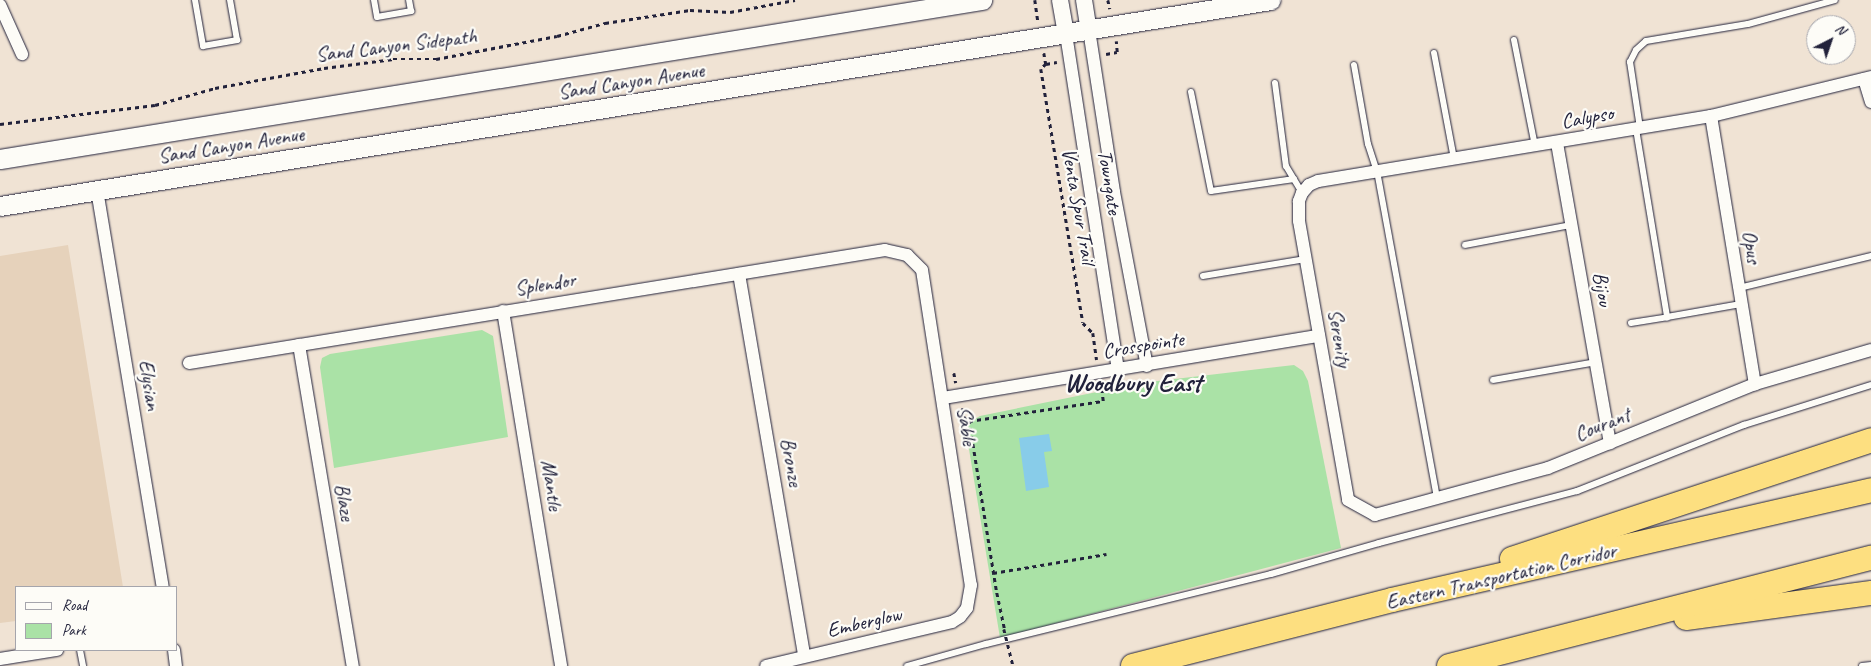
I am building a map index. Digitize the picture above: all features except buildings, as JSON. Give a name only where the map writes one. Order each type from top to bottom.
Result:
[{"type":"highway","points":[[1392,600],[1728,486],[1871,440]]},
{"type":"highway","name":"Eastern Transportation Corridor","points":[[1133,666],[1392,600],[1871,490]]},
{"type":"highway","points":[[1449,666],[1871,558]]},
{"type":"highway","points":[[1629,620],[1703,617],[1871,592]]},
{"type":"main road","name":"Sand Canyon Avenue","points":[[0,159],[982,0]]},
{"type":"main road","name":"Sand Canyon Avenue","points":[[0,206],[1270,0]]},
{"type":"street","name":"Towngate","points":[[1060,0],[1118,370]]},
{"type":"street","name":"Towngate","points":[[1084,0],[1114,192],[1147,366]]},
{"type":"street","points":[[0,5],[22,54]]},
{"type":"street","name":"Calypso","points":[[1305,189],[1318,181],[1557,143],[1711,116],[1867,78]]},
{"type":"street","points":[[1867,78],[1871,102]]},
{"type":"street","name":"Opus","points":[[1711,116],[1755,384]]},
{"type":"street","name":"Bijou","points":[[1557,143],[1610,443]]},
{"type":"street","name":"Serenity","points":[[1305,189],[1299,201],[1299,220],[1348,500]]},
{"type":"street","name":"Elysian","points":[[97,190],[163,586]]},
{"type":"street","name":"Splendor","points":[[189,363],[886,250],[907,255]]},
{"type":"street","name":"Sable","points":[[907,255],[922,270],[971,585],[967,608]]},
{"type":"street","name":"Bronze","points":[[740,274],[804,656]]},
{"type":"street","name":"Mantle","points":[[503,311],[561,666]]},
{"type":"street","name":"Crosspointe","points":[[943,398],[1147,366],[1319,336]]},
{"type":"street","name":"Blaze","points":[[299,345],[352,666]]},
{"type":"street","name":"Courant","points":[[1348,500],[1375,515],[1548,468],[1755,384],[1871,350]]},
{"type":"street","name":"Emberglow","points":[[766,666],[952,622],[960,618],[967,608]]},
{"type":"street","points":[[0,659],[51,651]]},
{"type":"street","points":[[174,651],[176,666]]},
{"type":"lane","points":[[195,0],[203,46],[237,40],[230,0]]},
{"type":"lane","points":[[374,0],[377,17],[411,11],[409,0]]},
{"type":"lane","points":[[1667,317],[1638,129],[1630,62],[1636,50],[1646,41],[1748,24],[1835,0]]},
{"type":"lane","points":[[1514,40],[1535,146]]},
{"type":"lane","points":[[1434,53],[1454,159]]},
{"type":"lane","points":[[1354,65],[1368,144],[1377,171],[1437,498]]},
{"type":"lane","points":[[1275,83],[1286,166],[1294,179],[1305,189]]},
{"type":"lane","points":[[1191,92],[1211,191],[1294,179]]},
{"type":"lane","points":[[1465,245],[1571,225]]},
{"type":"lane","points":[[1738,288],[1871,256]]},
{"type":"lane","points":[[1203,276],[1306,259]]},
{"type":"lane","points":[[1631,323],[1741,304]]},
{"type":"lane","points":[[1493,380],[1596,362]]},
{"type":"lane","points":[[907,666],[986,644],[1271,574],[1378,543],[1577,491],[1744,425],[1871,385]]},
{"type":"lane","points":[[80,651],[83,666]]},
{"type":"lane","points":[[1862,666],[1871,665]]},
{"type":"path","name":"Sand Canyon Sidepath","points":[[0,124],[155,104],[215,88],[324,68],[393,59],[436,59],[557,36],[605,23],[690,10],[730,12],[795,0]]},
{"type":"path","name":"Venta Spur Trail","points":[[1046,64],[1041,69],[1083,323],[1093,333],[1095,351]]},
{"type":"path","points":[[1013,666],[996,592],[969,420],[1103,401],[1102,390]]},
{"type":"path","points":[[993,573],[1106,554]]},
{"type":"shaded area","points":[[68,245],[123,586],[15,586],[15,621],[0,623],[0,256]]},
{"type":"green space","points":[[482,330],[493,336],[508,437],[334,468],[320,367],[322,358],[330,354]]},
{"type":"green space","points":[[1294,365],[1303,371],[1308,381],[1341,548],[1000,638],[966,431],[968,423],[980,416],[1141,383]]},
{"type":"water","points":[[1049,434],[1052,451],[1044,452],[1049,487],[1026,491],[1019,438]]},
{"type":"district","name":"Woodbury East","points":[[1133,383]]}]
